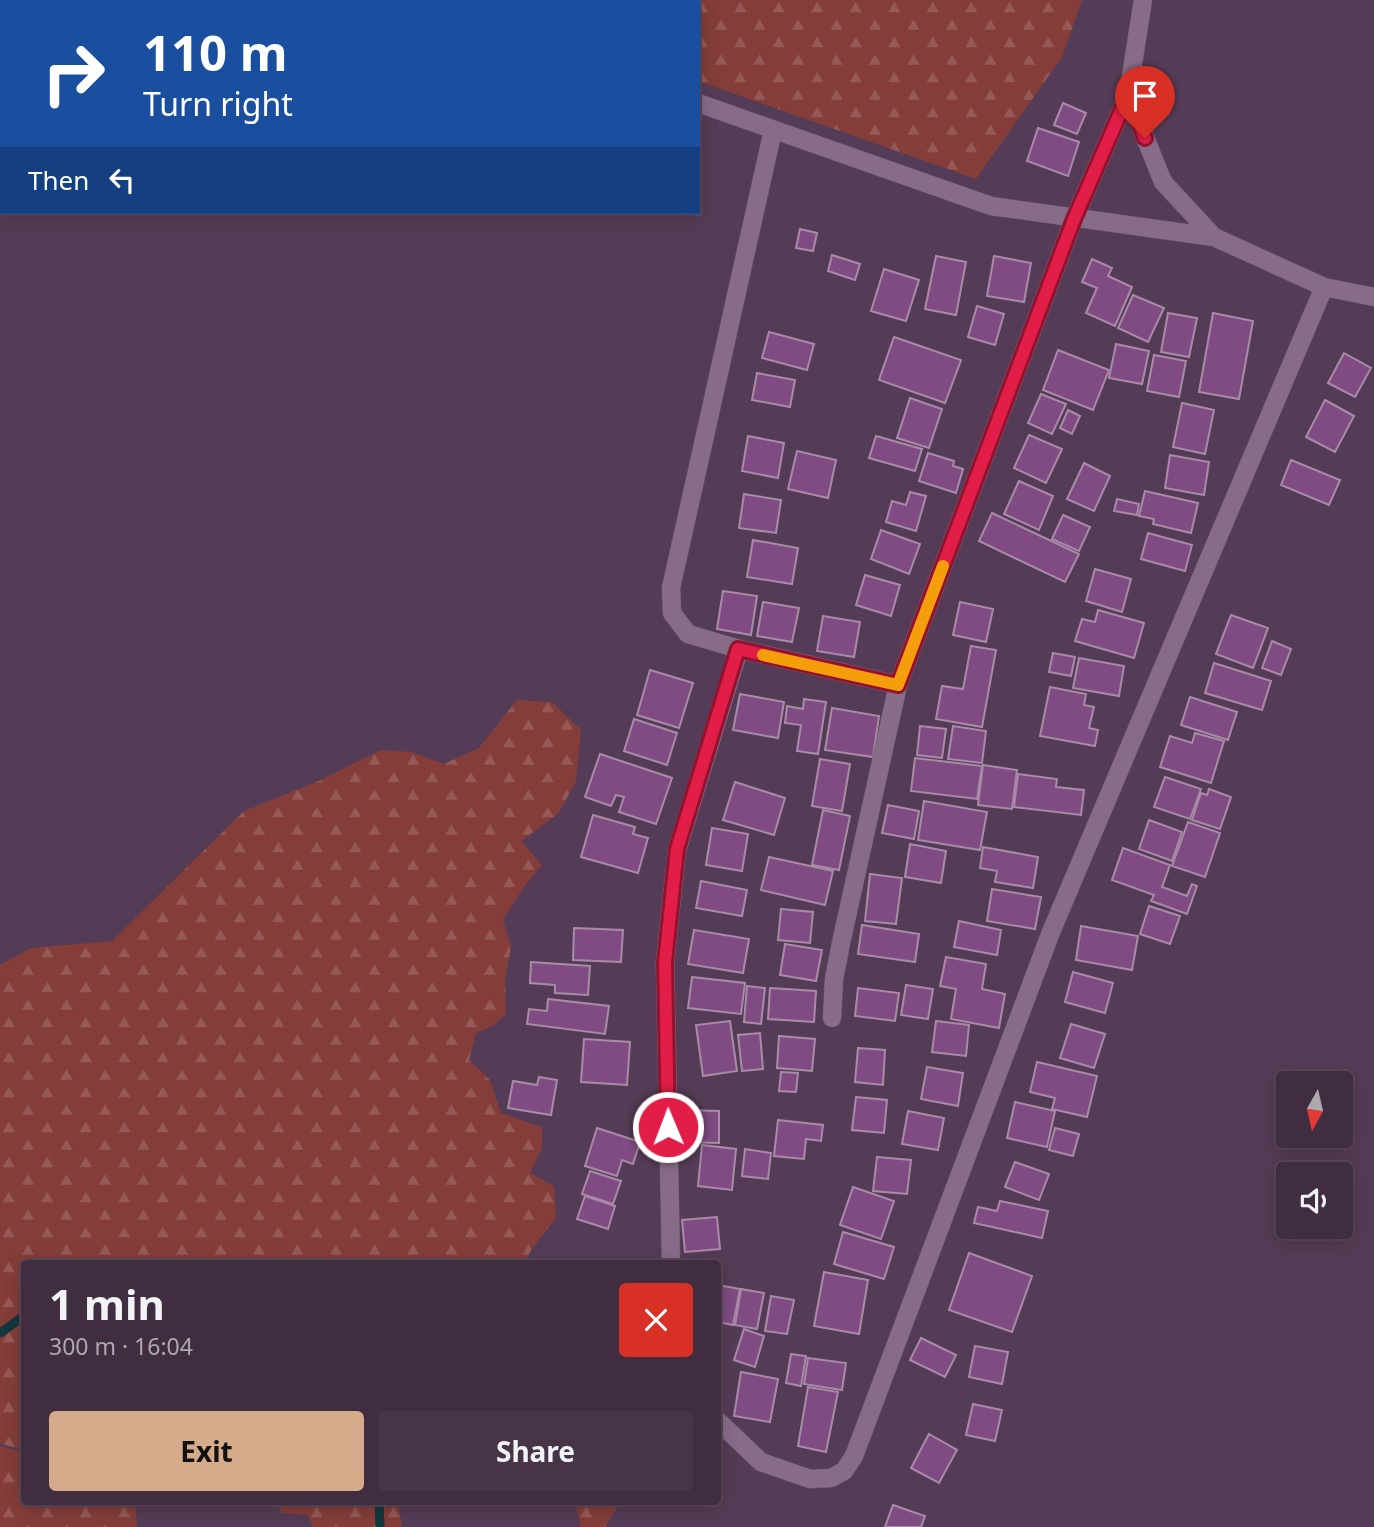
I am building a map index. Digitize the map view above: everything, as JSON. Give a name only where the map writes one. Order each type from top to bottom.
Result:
[{"type":"street","points":[[832,1018],[834,979],[841,943],[898,685],[1074,219],[1128,95],[1143,0]]},
{"type":"street","points":[[1128,95],[1163,182],[1214,237]]},
{"type":"street","points":[[700,104],[991,206],[1214,237],[1324,287],[1374,297]]},
{"type":"street","points":[[774,130],[671,587],[672,613],[688,634],[738,649],[898,685]]},
{"type":"street","points":[[721,1424],[761,1462],[810,1479],[831,1478],[844,1471],[854,1456],[1051,932],[1324,287]]},
{"type":"street","points":[[671,1260],[665,962],[677,849],[738,649]]},
{"type":"green space","points":[[700,0],[1082,0],[1062,57],[976,179],[700,82]]},
{"type":"green space","points":[[517,700],[552,702],[581,730],[576,781],[558,814],[521,841],[542,865],[523,888],[503,920],[511,946],[505,980],[506,1014],[494,1025],[476,1033],[469,1060],[490,1080],[501,1113],[542,1127],[542,1148],[530,1173],[554,1186],[556,1218],[532,1248],[526,1260],[21,1260],[21,1450],[0,1443],[0,965],[31,948],[112,941],[244,811],[321,780],[381,750],[411,752],[444,764],[479,748]]},
{"type":"green space","points":[[0,1446],[21,1452],[21,1505],[135,1505],[137,1527],[0,1527]]},
{"type":"green space","points":[[278,1505],[398,1505],[402,1527],[313,1527],[308,1515],[282,1513]]},
{"type":"green space","points":[[576,1505],[618,1505],[605,1527],[581,1527]]},
{"type":"building","points":[[1063,103],[1086,113],[1077,134],[1054,125]]},
{"type":"building","points":[[1038,128],[1079,142],[1068,176],[1027,161]]},
{"type":"building","points":[[800,229],[817,233],[813,251],[796,248]]},
{"type":"building","points":[[832,255],[860,264],[855,280],[828,271]]},
{"type":"building","points":[[936,256],[966,262],[956,315],[925,309]]},
{"type":"building","points":[[994,256],[1031,263],[1024,302],[987,296]]},
{"type":"building","points":[[1092,259],[1112,268],[1108,276],[1132,287],[1115,326],[1086,313],[1097,288],[1082,282]]},
{"type":"building","points":[[884,269],[919,280],[906,321],[871,311]]},
{"type":"building","points":[[1133,295],[1164,308],[1148,342],[1118,328]]},
{"type":"building","points":[[977,306],[1004,314],[995,345],[968,337]]},
{"type":"building","points":[[1168,313],[1197,318],[1189,357],[1161,352]]},
{"type":"building","points":[[1213,313],[1253,321],[1239,399],[1199,392]]},
{"type":"building","points":[[769,332],[814,344],[807,370],[762,358]]},
{"type":"building","points":[[894,337],[961,360],[945,403],[879,380]]},
{"type":"building","points":[[1116,344],[1149,351],[1142,384],[1109,378]]},
{"type":"building","points":[[1058,350],[1109,370],[1093,410],[1043,390]]},
{"type":"building","points":[[1344,353],[1371,368],[1355,397],[1328,383]]},
{"type":"building","points":[[1154,355],[1186,361],[1179,397],[1147,391]]},
{"type":"building","points":[[757,373],[795,380],[790,407],[752,400]]},
{"type":"building","points":[[1041,394],[1066,404],[1052,434],[1028,423]]},
{"type":"building","points":[[910,398],[942,409],[929,448],[897,438]]},
{"type":"building","points":[[1325,400],[1354,416],[1335,452],[1306,437]]},
{"type":"building","points":[[1182,403],[1214,410],[1205,454],[1173,447]]},
{"type":"building","points":[[1068,410],[1080,416],[1072,434],[1060,428]]},
{"type":"building","points":[[1029,435],[1062,449],[1046,483],[1014,468]]},
{"type":"building","points":[[748,436],[784,443],[778,478],[742,471]]},
{"type":"building","points":[[876,436],[922,449],[915,471],[869,458]]},
{"type":"building","points":[[797,451],[836,460],[828,498],[788,489]]},
{"type":"building","points":[[928,453],[954,461],[953,466],[963,469],[956,493],[919,481]]},
{"type":"building","points":[[1170,455],[1209,462],[1204,495],[1165,488]]},
{"type":"building","points":[[1291,460],[1340,480],[1329,505],[1281,485]]},
{"type":"building","points":[[1084,463],[1110,476],[1094,511],[1067,499]]},
{"type":"building","points":[[1019,481],[1053,496],[1039,530],[1004,514]]},
{"type":"building","points":[[1145,491],[1198,503],[1191,533],[1153,524],[1154,519],[1139,516]]},
{"type":"building","points":[[910,492],[926,496],[916,531],[886,522],[892,501],[906,505]]},
{"type":"building","points":[[744,494],[781,500],[776,533],[739,528]]},
{"type":"building","points":[[1117,499],[1139,504],[1137,515],[1114,511]]},
{"type":"building","points":[[992,513],[1079,554],[1065,582],[979,541]]},
{"type":"building","points":[[1063,515],[1090,527],[1079,551],[1052,539]]},
{"type":"building","points":[[881,530],[920,544],[909,574],[871,559]]},
{"type":"building","points":[[1148,533],[1192,545],[1185,571],[1141,559]]},
{"type":"building","points":[[753,540],[798,548],[792,584],[747,577]]},
{"type":"building","points":[[1095,569],[1131,579],[1122,612],[1086,601]]},
{"type":"building","points":[[865,575],[900,585],[891,616],[856,605]]},
{"type":"building","points":[[723,591],[757,596],[751,635],[717,629]]},
{"type":"building","points":[[763,602],[799,608],[792,642],[757,636]]},
{"type":"building","points":[[960,602],[993,609],[986,642],[953,635]]},
{"type":"building","points":[[1098,610],[1144,623],[1134,658],[1075,641],[1082,619],[1095,622]]},
{"type":"building","points":[[1231,615],[1268,628],[1253,668],[1216,654]]},
{"type":"building","points":[[823,616],[860,622],[854,657],[817,651]]},
{"type":"building","points":[[1272,641],[1291,649],[1281,675],[1262,668]]},
{"type":"building","points":[[971,646],[996,650],[982,727],[936,719],[942,686],[963,689]]},
{"type":"building","points":[[1053,653],[1075,657],[1071,676],[1049,672]]},
{"type":"building","points":[[1079,658],[1124,666],[1119,696],[1073,688]]},
{"type":"building","points":[[1214,663],[1271,681],[1262,710],[1205,693]]},
{"type":"building","points":[[650,670],[693,683],[679,728],[637,715]]},
{"type":"building","points":[[1050,687],[1086,694],[1084,705],[1094,707],[1089,728],[1098,730],[1095,746],[1040,736]]},
{"type":"building","points":[[740,694],[784,702],[778,738],[733,730]]},
{"type":"building","points":[[1190,697],[1237,712],[1228,740],[1181,725]]},
{"type":"building","points":[[804,699],[826,702],[818,754],[797,751],[801,725],[785,723],[787,706],[803,709]]},
{"type":"building","points":[[832,708],[879,716],[873,757],[825,750]]},
{"type":"building","points":[[634,719],[677,733],[667,765],[624,751]]},
{"type":"building","points":[[920,726],[946,729],[942,758],[917,755]]},
{"type":"building","points":[[953,726],[986,731],[982,763],[948,759]]},
{"type":"building","points":[[1195,733],[1224,741],[1211,783],[1160,767],[1170,736],[1192,743]]},
{"type":"building","points":[[600,754],[672,778],[656,824],[619,812],[624,797],[616,795],[611,806],[585,797]]},
{"type":"building","points":[[915,758],[982,766],[977,799],[911,791]]},
{"type":"building","points":[[820,759],[850,764],[842,811],[812,806]]},
{"type":"building","points":[[983,765],[1017,770],[1012,809],[978,805]]},
{"type":"building","points":[[1018,774],[1057,779],[1056,787],[1084,790],[1081,815],[1014,807]]},
{"type":"building","points":[[1165,777],[1201,789],[1190,819],[1154,807]]},
{"type":"building","points":[[735,782],[785,798],[774,835],[723,820]]},
{"type":"building","points":[[1209,789],[1231,797],[1220,829],[1192,820],[1201,793],[1207,795]]},
{"type":"building","points":[[924,801],[987,812],[980,850],[918,840]]},
{"type":"building","points":[[888,805],[919,811],[914,839],[882,833]]},
{"type":"building","points":[[823,810],[850,816],[839,870],[812,865]]},
{"type":"building","points":[[593,815],[635,827],[633,834],[648,838],[638,873],[581,857]]},
{"type":"building","points":[[1149,820],[1182,832],[1172,861],[1139,849]]},
{"type":"building","points":[[1188,822],[1220,833],[1205,877],[1172,866]]},
{"type":"building","points":[[712,828],[748,834],[742,871],[706,865]]},
{"type":"building","points":[[910,844],[946,851],[941,883],[905,877]]},
{"type":"building","points":[[983,847],[1038,857],[1033,888],[995,882],[997,871],[980,868]]},
{"type":"building","points":[[1123,848],[1170,865],[1162,887],[1187,896],[1192,884],[1197,886],[1187,914],[1151,901],[1154,895],[1112,880]]},
{"type":"building","points":[[769,857],[833,871],[825,905],[761,890]]},
{"type":"building","points":[[870,874],[902,878],[896,924],[865,921]]},
{"type":"building","points":[[701,881],[747,890],[742,916],[696,908]]},
{"type":"building","points":[[992,889],[1041,897],[1035,929],[987,921]]},
{"type":"building","points":[[1149,906],[1180,916],[1170,944],[1140,934]]},
{"type":"building","points":[[781,909],[813,912],[810,943],[778,940]]},
{"type":"building","points":[[959,921],[1001,930],[997,955],[954,947]]},
{"type":"building","points":[[862,925],[919,934],[915,962],[858,954]]},
{"type":"building","points":[[1081,926],[1138,936],[1132,970],[1076,960]]},
{"type":"building","points":[[574,928],[623,930],[621,962],[573,960]]},
{"type":"building","points":[[694,930],[749,939],[743,973],[688,964]]},
{"type":"building","points":[[785,944],[822,950],[816,981],[780,975]]},
{"type":"building","points":[[946,957],[986,964],[982,989],[1005,994],[999,1028],[951,1019],[956,989],[940,986]]},
{"type":"building","points":[[531,962],[590,966],[588,995],[555,993],[555,985],[530,983]]},
{"type":"building","points":[[1073,972],[1113,983],[1105,1013],[1065,1002]]},
{"type":"building","points":[[692,977],[745,983],[741,1014],[688,1008]]},
{"type":"building","points":[[906,985],[933,989],[928,1019],[901,1015]]},
{"type":"building","points":[[747,986],[765,988],[761,1024],[744,1022]]},
{"type":"building","points":[[770,988],[816,991],[814,1022],[768,1019]]},
{"type":"building","points":[[858,988],[899,993],[895,1021],[855,1016]]},
{"type":"building","points":[[548,999],[609,1006],[605,1034],[527,1024],[529,1009],[547,1011]]},
{"type":"building","points":[[730,1021],[737,1071],[703,1076],[696,1025]]},
{"type":"building","points":[[936,1021],[969,1025],[966,1056],[932,1052]]},
{"type":"building","points":[[1071,1024],[1105,1034],[1094,1068],[1060,1058]]},
{"type":"building","points":[[760,1033],[763,1069],[742,1071],[738,1035]]},
{"type":"building","points":[[779,1036],[815,1039],[812,1071],[777,1068]]},
{"type":"building","points":[[584,1039],[630,1042],[627,1085],[581,1082]]},
{"type":"building","points":[[858,1048],[885,1050],[883,1085],[855,1082]]},
{"type":"building","points":[[1037,1062],[1097,1076],[1087,1117],[1052,1109],[1055,1098],[1030,1092]]},
{"type":"building","points":[[927,1067],[963,1073],[958,1106],[921,1099]]},
{"type":"building","points":[[781,1072],[798,1073],[796,1092],[779,1091]]},
{"type":"building","points":[[539,1077],[557,1080],[551,1115],[508,1108],[513,1081],[537,1085]]},
{"type":"building","points":[[856,1097],[887,1100],[884,1133],[852,1130]]},
{"type":"building","points":[[1015,1102],[1055,1111],[1047,1147],[1007,1138]]},
{"type":"building","points":[[685,1110],[719,1111],[719,1143],[684,1142]]},
{"type":"building","points":[[908,1111],[944,1118],[938,1150],[902,1144]]},
{"type":"building","points":[[778,1120],[823,1125],[821,1141],[806,1139],[804,1159],[774,1156]]},
{"type":"building","points":[[597,1128],[640,1142],[633,1164],[622,1160],[617,1176],[585,1166]]},
{"type":"building","points":[[1055,1128],[1079,1134],[1073,1156],[1049,1150]]},
{"type":"building","points":[[702,1145],[736,1149],[732,1190],[698,1186]]},
{"type":"building","points":[[745,1149],[771,1153],[768,1179],[742,1176]]},
{"type":"building","points":[[877,1157],[911,1160],[907,1194],[873,1191]]},
{"type":"building","points":[[1015,1162],[1049,1174],[1039,1200],[1005,1187]]},
{"type":"building","points":[[590,1171],[621,1181],[613,1204],[582,1194]]},
{"type":"building","points":[[853,1187],[894,1201],[881,1239],[840,1225]]},
{"type":"building","points":[[585,1196],[615,1206],[608,1229],[577,1219]]},
{"type":"building","points":[[1000,1201],[1048,1211],[1042,1238],[974,1223],[978,1207],[997,1211]]},
{"type":"building","points":[[717,1217],[720,1249],[685,1252],[682,1220]]},
{"type":"building","points":[[843,1232],[894,1247],[884,1279],[834,1264]]},
{"type":"building","points":[[969,1253],[1032,1276],[1012,1332],[949,1310]]},
{"type":"building","points":[[824,1272],[868,1280],[859,1334],[814,1326]]},
{"type":"building","points":[[721,1286],[740,1289],[733,1325],[721,1323]]},
{"type":"building","points":[[741,1289],[764,1293],[757,1329],[735,1325]]},
{"type":"building","points":[[771,1296],[794,1300],[787,1334],[765,1331]]},
{"type":"building","points":[[744,1329],[764,1336],[755,1367],[734,1360]]},
{"type":"building","points":[[921,1338],[956,1355],[945,1377],[910,1360]]},
{"type":"building","points":[[975,1346],[1008,1352],[1002,1384],[969,1377]]},
{"type":"building","points":[[791,1354],[806,1356],[801,1386],[786,1383]]},
{"type":"building","points":[[808,1358],[846,1363],[842,1390],[804,1384]]},
{"type":"building","points":[[741,1372],[778,1379],[770,1422],[734,1416]]},
{"type":"building","points":[[808,1387],[838,1392],[826,1452],[798,1446]]},
{"type":"building","points":[[973,1404],[1002,1410],[995,1441],[966,1435]]},
{"type":"building","points":[[929,1434],[957,1450],[939,1483],[911,1468]]},
{"type":"building","points":[[893,1505],[925,1516],[921,1527],[885,1527]]},
{"type":"waterway","points":[[0,1333],[21,1318]]},
{"type":"waterway","points":[[379,1505],[380,1527]]},
{"type":"slow traffic","points":[[763,655],[898,685],[943,566]]},
{"type":"route","points":[[668,1127],[665,962],[677,849],[738,649],[898,685],[1074,219],[1128,95],[1145,138]]}]
